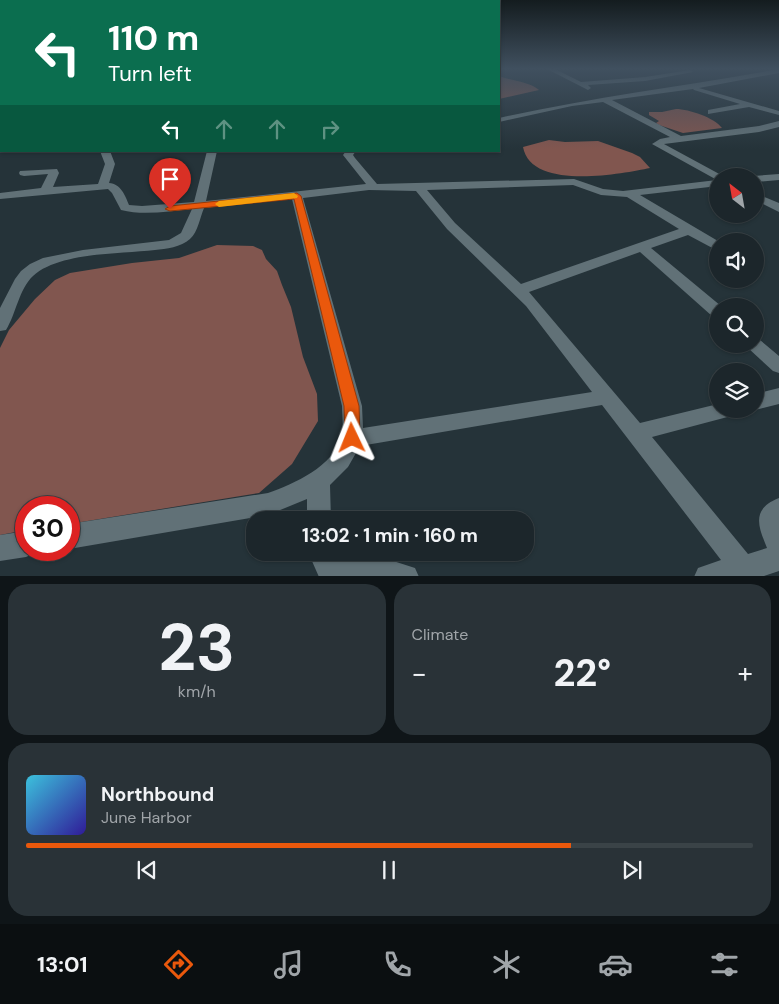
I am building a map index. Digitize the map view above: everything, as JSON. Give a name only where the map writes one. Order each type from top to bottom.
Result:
[{"type":"street","points":[[600,95],[680,139]]},
{"type":"street","points":[[500,120],[559,107],[637,95]]},
{"type":"street","points":[[718,95],[779,112]]},
{"type":"street","points":[[711,112],[750,104]]},
{"type":"street","points":[[709,172],[657,144],[680,139],[766,128],[779,124]]},
{"type":"street","points":[[766,128],[779,132]]},
{"type":"street","points":[[103,186],[110,164],[105,152]]},
{"type":"street","points":[[0,326],[25,275],[41,264],[63,258],[178,242],[187,235],[199,206],[212,152]]},
{"type":"street","points":[[348,152],[351,160],[371,182],[372,184],[368,187]]},
{"type":"street","points":[[24,173],[53,170],[54,174],[46,190]]},
{"type":"street","points":[[764,178],[779,177]]},
{"type":"street","points":[[0,196],[46,190],[103,186],[115,188],[123,205],[131,210],[199,206],[368,187],[420,188],[574,182],[601,192],[628,193],[709,184]]},
{"type":"street","points":[[420,188],[455,229],[532,303],[635,433],[755,570]]},
{"type":"street","points":[[628,193],[709,242]]},
{"type":"street","points":[[80,535],[268,504],[289,497],[318,480],[343,458],[352,438],[352,406],[297,196]]},
{"type":"street","points":[[764,200],[779,208]]},
{"type":"street","points":[[520,290],[689,230]]},
{"type":"street","points":[[642,247],[709,304]]},
{"type":"street","points":[[764,353],[779,366]]},
{"type":"street","points":[[764,400],[779,396]]},
{"type":"street","points":[[352,438],[606,397]]},
{"type":"street","points":[[635,433],[709,414]]},
{"type":"street","points":[[318,480],[319,511]]},
{"type":"street","points":[[779,508],[771,517],[771,527],[779,546]]},
{"type":"street","points":[[0,548],[15,546]]},
{"type":"street","points":[[707,576],[755,570],[772,561],[778,556],[779,551]]},
{"type":"street","points":[[325,566],[340,574],[394,573],[406,576]]},
{"type":"shaded area","points":[[500,95],[517,95],[500,99]]},
{"type":"shaded area","points":[[676,109],[701,115],[719,124],[722,128],[683,133],[659,125],[656,123],[659,121],[649,115],[649,112]]},
{"type":"shaded area","points":[[549,140],[565,142],[598,141],[640,157],[650,168],[599,176],[559,175],[542,170],[530,161],[523,147]]},
{"type":"shaded area","points":[[217,245],[253,246],[262,250],[266,259],[277,271],[291,307],[303,357],[317,394],[318,421],[292,464],[259,493],[80,522],[80,496],[15,496],[15,532],[0,535],[0,348],[9,330],[35,299],[55,280],[70,273],[179,258]]},
{"type":"slow traffic","points":[[219,204],[294,196]]},
{"type":"route","points":[[170,209],[297,196],[315,258],[352,406],[352,438]]}]
